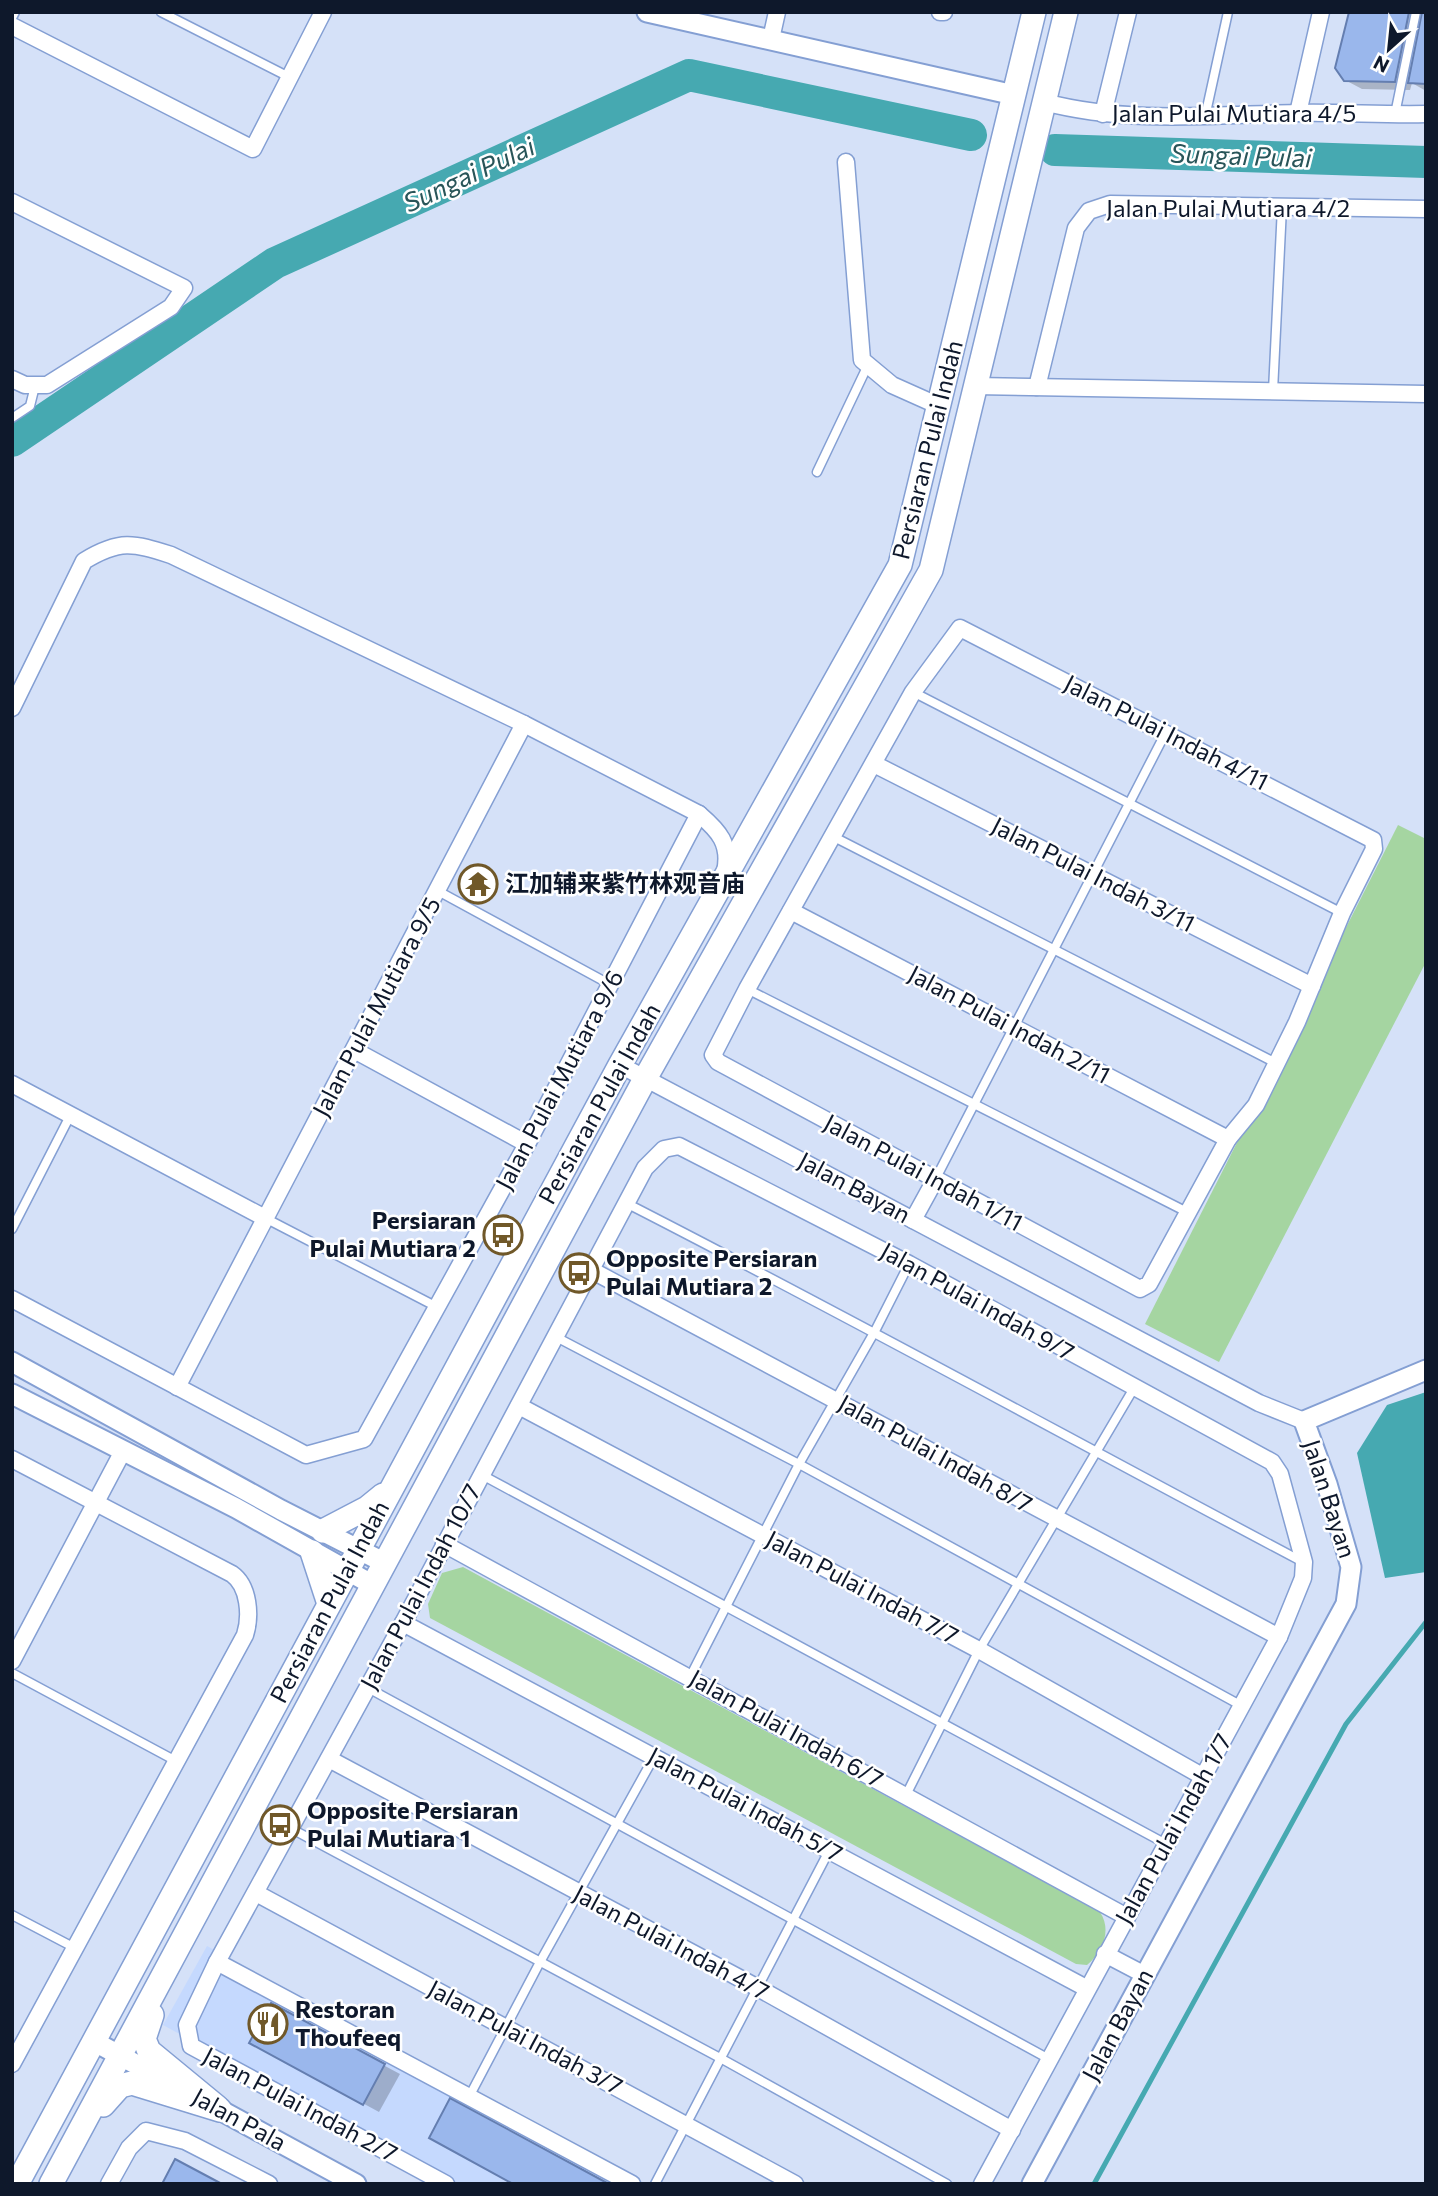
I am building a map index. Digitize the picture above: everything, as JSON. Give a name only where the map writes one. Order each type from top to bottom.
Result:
[{"type":"main road","name":"Persiaran Pulai Indah","points":[[17,2184],[621,1065],[900,565],[1034,12]]},
{"type":"main road","name":"Persiaran Pulai Indah","points":[[51,2184],[646,1077],[931,570],[1066,12]]},
{"type":"main road","points":[[922,479],[955,407],[975,386],[968,363],[971,280]]},
{"type":"main road","points":[[323,1531],[367,1508],[390,1490]]},
{"type":"main road","points":[[312,1552],[329,1604]]},
{"type":"main road","points":[[170,1966],[145,2045],[220,2110]]},
{"type":"main road","points":[[70,2149],[120,2086],[132,2083],[220,2110]]},
{"type":"street","points":[[12,26],[253,149],[323,12]]},
{"type":"street","points":[[647,12],[1014,95]]},
{"type":"street","points":[[771,39],[777,12]]},
{"type":"street","points":[[1103,114],[1128,12]]},
{"type":"street","points":[[1298,113],[1321,12]]},
{"type":"street","name":"Jalan Pulai Mutiara 4/5","points":[[1044,102],[1103,114],[1205,117],[1298,113],[1426,114]]},
{"type":"street","points":[[846,162],[862,360],[867,367],[912,396],[939,406]]},
{"type":"street","points":[[12,202],[184,288],[171,307],[47,385],[34,386],[12,379]]},
{"type":"street","name":"Jalan Pulai Mutiara 4/2","points":[[1037,387],[1076,228],[1089,211],[1110,204],[1426,209]]},
{"type":"street","points":[[975,386],[1426,394]]},
{"type":"street","points":[[12,708],[84,561],[107,547],[133,543],[171,555],[524,724],[699,814],[720,832],[727,849],[722,884]]},
{"type":"street","name":"Jalan Pulai Indah 4/11","points":[[913,692],[954,632],[963,628],[1166,732],[1373,840],[1374,849],[1342,913]]},
{"type":"street","points":[[747,989],[913,692]]},
{"type":"street","name":"Jalan Pulai Mutiara 9/5","points":[[177,1387],[524,724]]},
{"type":"street","name":"Jalan Pulai Indah 3/11","points":[[874,764],[1312,986]]},
{"type":"street","name":"Jalan Pulai Mutiara 9/6","points":[[177,1387],[306,1455],[364,1439],[527,1144],[699,814]]},
{"type":"street","name":"Jalan Pulai Indah 2/11","points":[[791,911],[1228,1139]]},
{"type":"street","points":[[1187,1212],[1228,1139],[1256,1105],[1312,986],[1342,913]]},
{"type":"street","name":"Jalan Pulai Indah 1/11","points":[[747,989],[713,1051],[718,1062],[1140,1289],[1149,1284],[1187,1212]]},
{"type":"street","points":[[354,1050],[527,1144]]},
{"type":"street","name":"Jalan Bayan","points":[[621,1065],[1259,1403],[1304,1422],[1327,1484],[1351,1567],[1346,1604],[1032,2184]]},
{"type":"street","points":[[12,1084],[265,1218]]},
{"type":"street","name":"Jalan Pulai Indah 10/7","points":[[191,2046],[187,2025],[217,1962],[403,1623],[625,1203],[645,1168],[664,1149],[679,1146]]},
{"type":"street","name":"Jalan Pulai Indah 9/7","points":[[679,1146],[909,1264],[1272,1462]]},
{"type":"street","points":[[914,1220],[935,1181]]},
{"type":"street","name":"Jalan Pulai Indah 8/7","points":[[591,1270],[835,1399],[1055,1520],[1279,1637]]},
{"type":"street","points":[[12,1299],[177,1387]]},
{"type":"street","points":[[12,1362],[385,1563]]},
{"type":"street","points":[[1304,1422],[1426,1370]]},
{"type":"street","points":[[12,1394],[373,1585]]},
{"type":"street","name":"Jalan Pulai Indah 7/7","points":[[519,1406],[979,1650],[1202,1776]]},
{"type":"street","points":[[12,1661],[123,1451]]},
{"type":"street","points":[[12,1459],[232,1574],[242,1583],[249,1619],[245,1635],[12,2064]]},
{"type":"street","name":"Jalan Pulai Indah 1/7","points":[[982,2184],[1086,1988],[1168,1845],[1202,1776],[1279,1637],[1303,1578],[1304,1562],[1280,1474],[1272,1462]]},
{"type":"street","name":"Jalan Pulai Indah 6/7","points":[[444,1544],[1127,1917]]},
{"type":"street","name":"Jalan Pulai Indah 5/7","points":[[403,1623],[1086,1988]]},
{"type":"street","name":"Jalan Pulai Indah 4/7","points":[[329,1759],[758,1988],[1012,2130]]},
{"type":"street","name":"Jalan Pulai Indah 3/7","points":[[256,1893],[795,2184]]},
{"type":"street","points":[[1105,1954],[1144,1975]]},
{"type":"street","points":[[217,1962],[632,2184]]},
{"type":"street","name":"Jalan Pala","points":[[95,2042],[356,2184]]},
{"type":"street","name":"Jalan Pulai Indah 2/7","points":[[191,2046],[446,2184]]},
{"type":"street","points":[[109,2184],[129,2148],[146,2131],[186,2141],[269,2184]]},
{"type":"lane","points":[[12,18],[15,12]]},
{"type":"lane","points":[[161,12],[290,78]]},
{"type":"lane","points":[[1205,117],[1228,12]]},
{"type":"lane","points":[[1395,114],[1416,12]]},
{"type":"lane","points":[[1273,391],[1282,206]]},
{"type":"lane","points":[[817,472],[867,367]]},
{"type":"lane","points":[[12,418],[30,406],[34,386]]},
{"type":"lane","points":[[913,692],[1342,913]]},
{"type":"lane","points":[[935,1181],[1166,732]]},
{"type":"lane","points":[[832,836],[1276,1063]]},
{"type":"lane","points":[[438,891],[611,985]]},
{"type":"lane","points":[[747,989],[1187,1212]]},
{"type":"lane","points":[[12,1230],[71,1114]]},
{"type":"lane","points":[[625,1203],[875,1331],[1095,1453],[1304,1562]]},
{"type":"lane","points":[[265,1218],[437,1307]]},
{"type":"lane","points":[[690,1677],[761,1535],[875,1331],[909,1264]]},
{"type":"lane","points":[[556,1337],[799,1464],[1242,1706]]},
{"type":"lane","points":[[906,1794],[945,1722],[979,1650],[1133,1388]]},
{"type":"lane","points":[[482,1475],[945,1722],[1168,1845]]},
{"type":"lane","points":[[12,1673],[176,1761]]},
{"type":"lane","points":[[368,1688],[1049,2059]]},
{"type":"lane","points":[[470,2097],[540,1962],[654,1758]]},
{"type":"lane","points":[[290,1828],[722,2059],[947,2184]]},
{"type":"lane","points":[[655,2184],[796,1919],[830,1849]]},
{"type":"lane","points":[[12,1915],[75,1948]]},
{"type":"shaded area","points":[[1398,825],[1426,839],[1426,962],[1219,1362],[1145,1324]]},
{"type":"shaded area","points":[[1426,1392],[1426,1572],[1385,1578],[1357,1453],[1387,1405]]},
{"type":"shaded area","points":[[463,1567],[1100,1912],[1104,1919],[1105,1933],[1097,1954],[1087,1965],[1076,1964],[430,1618],[428,1604],[442,1573]]},
{"type":"shaded area","points":[[207,1946],[646,2184],[456,2184],[163,2025]]},
{"type":"building","points":[[1349,12],[1409,12],[1395,82],[1344,81],[1335,68]]},
{"type":"building","points":[[1422,12],[1426,12],[1426,84],[1408,83]]},
{"type":"building","points":[[271,2003],[385,2064],[363,2105],[249,2043]]},
{"type":"building","points":[[450,2098],[609,2184],[513,2184],[429,2138]]},
{"type":"building","points":[[175,2159],[222,2184],[162,2184]]},
{"type":"waterway","name":"Sungai Pulai","points":[[12,441],[275,263],[689,75],[971,135]]},
{"type":"waterway","name":"Sungai Pulai","points":[[1055,150],[1426,162]]},
{"type":"waterway","points":[[1094,2184],[1346,1724],[1426,1622]]},
{"type":"place","name":"江加辅来紫竹林观音庙","points":[[478,884]]},
{"type":"place","name":"Persiaran Pulai Mutiara 2","points":[[503,1235]]},
{"type":"place","name":"Opposite Persiaran Pulai Mutiara 2","points":[[579,1273]]},
{"type":"place","name":"Opposite Persiaran Pulai Mutiara 1","points":[[280,1825]]},
{"type":"place","name":"Restoran Thoufeeq","points":[[268,2024]]}]
